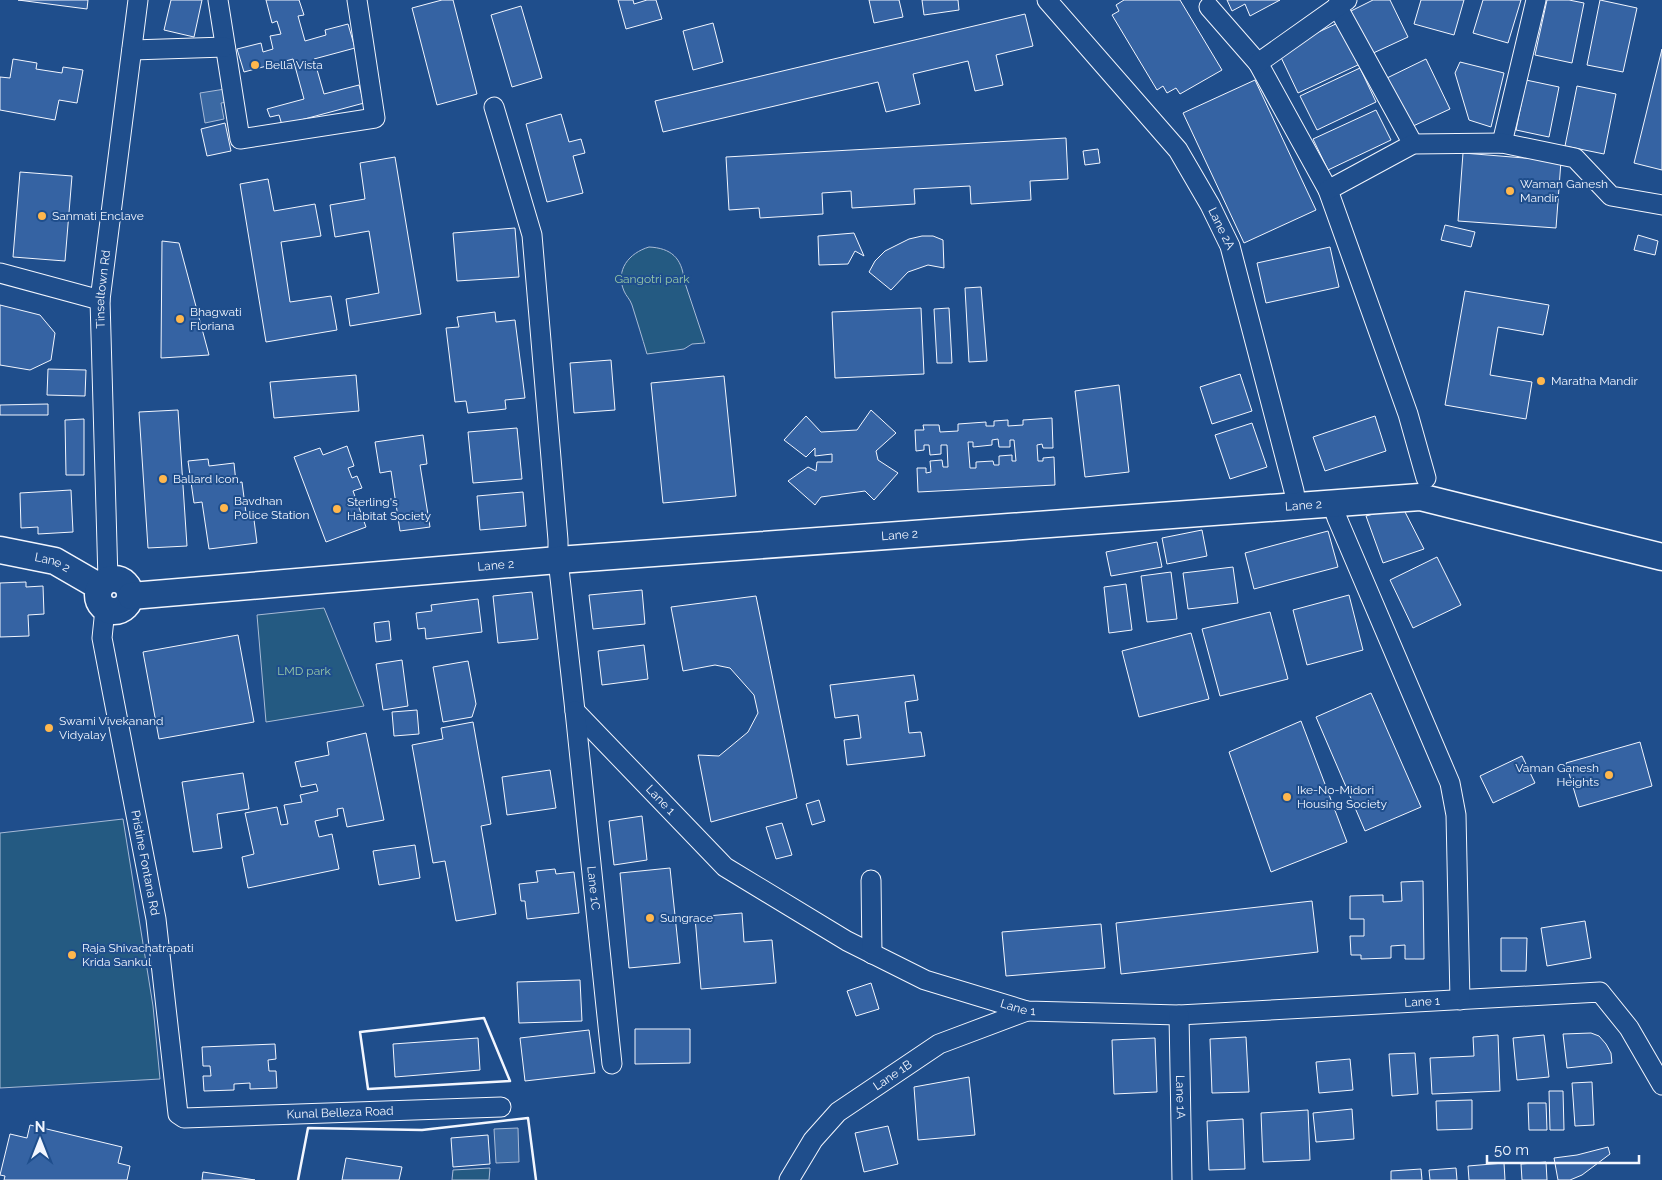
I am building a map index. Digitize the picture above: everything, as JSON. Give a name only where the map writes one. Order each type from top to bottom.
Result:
[{"type":"street","name":"Tinseltown Rd","points":[[105,592],[100,300],[138,0]]},
{"type":"street","points":[[218,0],[240,139],[375,118],[357,0]]},
{"type":"street","name":"Lane 2A","points":[[1048,0],[1178,150],[1210,205],[1230,246],[1296,505]]},
{"type":"street","points":[[1502,143],[1536,0]]},
{"type":"street","points":[[1258,63],[1342,3],[1413,144]]},
{"type":"street","points":[[1208,6],[1258,63],[1328,190],[1408,414],[1426,478]]},
{"type":"street","points":[[132,50],[226,47]]},
{"type":"street","points":[[494,107],[532,235],[558,540],[558,560],[575,711]]},
{"type":"street","points":[[1328,190],[1413,144],[1502,143],[1575,158],[1611,196],[1662,205]]},
{"type":"street","points":[[0,273],[100,300]]},
{"type":"street","name":"Lane 2","points":[[0,550],[55,561],[105,592],[119,580],[128,586],[131,596],[558,560],[1420,496],[1662,557]]},
{"type":"street","points":[[1332,503],[1450,783],[1456,815],[1460,1000]]},
{"type":"street","name":"Pristine Fontana Rd","points":[[105,592],[102,638],[156,919],[178,1113],[180,1117]]},
{"type":"street","name":"Lane 1","points":[[575,711],[725,866],[847,941],[925,980],[1027,1011],[1179,1015],[1600,992],[1629,1028],[1662,1085]]},
{"type":"street","name":"Lane 1C","points":[[575,711],[612,1064]]},
{"type":"street","points":[[871,880],[872,954]]},
{"type":"street","name":"Lane 1B","points":[[789,1180],[813,1140],[838,1112],[939,1044],[1027,1011]]},
{"type":"street","name":"Lane 1A","points":[[1179,1015],[1182,1180]]},
{"type":"street","name":"Kunal Belleza Road","points":[[180,1117],[501,1107]]},
{"type":"green space","name":"Gangotri park","points":[[649,247],[663,249],[678,260],[705,343],[692,344],[684,349],[647,354],[632,305],[624,291],[621,276],[630,258],[635,253]]},
{"type":"green space","name":"LMD park","points":[[324,608],[364,706],[266,722],[257,615]]},
{"type":"green space","name":"Raja Shivachatrapati Krida Sankul","points":[[123,819],[153,1006],[160,1079],[0,1088],[0,833]]},
{"type":"green space","points":[[490,1168],[489,1180],[452,1180],[453,1170]]},
{"type":"shaded area","points":[[225,89],[228,102],[221,103],[224,119],[205,123],[200,93]]},
{"type":"shaded area","points":[[518,1128],[519,1162],[496,1163],[494,1129]]},
{"type":"building","points":[[18,0],[88,0],[87,9]]},
{"type":"building","points":[[171,0],[202,0],[194,37],[164,30]]},
{"type":"building","name":"Bella Vista","points":[[266,0],[299,0],[304,15],[298,16],[305,41],[326,35],[325,30],[348,24],[355,48],[314,59],[324,94],[359,85],[364,103],[282,125],[279,115],[270,117],[267,109],[304,99],[293,59],[244,72],[237,49],[261,43],[263,52],[273,49],[270,36],[281,34],[277,21],[272,23]]},
{"type":"building","points":[[442,0],[453,0],[477,94],[437,105],[412,8]]},
{"type":"building","points":[[618,0],[633,0],[634,4],[647,0],[656,0],[662,19],[626,29]]},
{"type":"building","points":[[869,0],[899,0],[903,17],[874,23]]},
{"type":"building","points":[[922,0],[958,0],[959,10],[924,15]]},
{"type":"building","points":[[1124,0],[1180,0],[1222,70],[1180,94],[1176,88],[1167,93],[1163,86],[1157,90],[1112,15],[1119,11],[1116,5]]},
{"type":"building","points":[[1227,0],[1280,0],[1250,16],[1245,4],[1232,11]]},
{"type":"building","points":[[1373,0],[1390,0],[1408,37],[1369,55],[1349,12]]},
{"type":"building","points":[[1421,0],[1464,0],[1454,35],[1414,24]]},
{"type":"building","points":[[1483,0],[1521,0],[1508,43],[1473,33]]},
{"type":"building","points":[[1547,0],[1569,0],[1584,3],[1572,63],[1535,55]]},
{"type":"building","points":[[1600,0],[1637,8],[1623,72],[1587,65]]},
{"type":"building","points":[[521,6],[542,78],[512,87],[491,15]]},
{"type":"building","points":[[1025,14],[1033,46],[996,55],[1003,85],[975,91],[968,61],[913,74],[920,104],[886,112],[878,82],[663,132],[655,101]]},
{"type":"building","points":[[1340,22],[1360,64],[1298,93],[1278,51]]},
{"type":"building","points":[[713,23],[723,62],[693,70],[683,31]]},
{"type":"building","points":[[1662,49],[1662,170],[1634,163]]},
{"type":"building","points":[[13,59],[37,63],[36,69],[62,73],[63,67],[83,70],[77,103],[59,100],[55,120],[0,110],[0,77],[10,78]]},
{"type":"building","points":[[1426,59],[1450,109],[1411,127],[1387,78]]},
{"type":"building","points":[[1460,62],[1504,73],[1491,127],[1469,120],[1455,73]]},
{"type":"building","points":[[1360,68],[1376,102],[1317,130],[1300,96]]},
{"type":"building","points":[[1255,80],[1316,210],[1244,243],[1183,113]]},
{"type":"building","points":[[1526,80],[1559,87],[1549,137],[1516,130]]},
{"type":"building","points":[[1577,86],[1616,94],[1604,154],[1565,146]]},
{"type":"building","points":[[1376,110],[1391,140],[1328,170],[1313,139]]},
{"type":"building","points":[[561,114],[569,142],[581,139],[585,153],[573,156],[583,193],[547,202],[526,124]]},
{"type":"building","points":[[225,123],[231,151],[207,156],[201,129]]},
{"type":"building","points":[[1066,138],[1068,179],[1030,181],[1031,200],[971,204],[970,186],[914,189],[915,204],[852,208],[851,191],[822,193],[823,214],[760,218],[759,208],[729,210],[726,157]]},
{"type":"building","points":[[1098,149],[1100,163],[1085,165],[1083,151]]},
{"type":"building","name":"Waman Ganesh Mandir","points":[[1463,153],[1561,161],[1556,228],[1458,221]]},
{"type":"building","points":[[395,157],[421,314],[350,326],[346,299],[379,293],[369,231],[335,237],[330,205],[365,199],[360,163]]},
{"type":"building","name":"Sanmati Enclave","points":[[20,172],[72,176],[65,261],[13,257]]},
{"type":"building","points":[[268,179],[274,211],[315,204],[321,236],[281,242],[290,302],[331,296],[337,330],[266,342],[240,184]]},
{"type":"building","points":[[1445,225],[1475,232],[1471,247],[1441,240]]},
{"type":"building","points":[[515,228],[519,277],[457,281],[453,233]]},
{"type":"building","points":[[854,233],[864,256],[855,251],[848,264],[819,265],[818,236]]},
{"type":"building","points":[[1638,235],[1658,241],[1655,255],[1634,250]]},
{"type":"building","points":[[933,236],[943,240],[944,268],[928,265],[908,272],[891,290],[869,272],[875,261],[885,251],[909,239]]},
{"type":"building","name":"Bhagwati Floriana","points":[[162,241],[179,243],[209,355],[161,358]]},
{"type":"building","points":[[1330,247],[1339,287],[1266,303],[1257,263]]},
{"type":"building","points":[[981,287],[987,361],[969,362],[965,288]]},
{"type":"building","points":[[1465,291],[1549,305],[1543,335],[1498,327],[1490,375],[1532,382],[1526,419],[1445,405]]},
{"type":"building","points":[[0,305],[40,315],[55,333],[51,360],[30,370],[0,365]]},
{"type":"building","points":[[921,308],[924,374],[835,378],[832,312]]},
{"type":"building","points":[[949,308],[952,363],[937,363],[934,309]]},
{"type":"building","points":[[495,312],[496,322],[515,320],[525,398],[505,400],[506,409],[468,413],[466,401],[455,402],[446,328],[459,327],[457,317]]},
{"type":"building","points":[[611,360],[615,410],[574,413],[570,363]]},
{"type":"building","points":[[48,369],[86,370],[85,396],[47,395]]},
{"type":"building","points":[[1240,374],[1252,411],[1212,424],[1200,387]]},
{"type":"building","points":[[356,375],[359,411],[274,418],[270,382]]},
{"type":"building","points":[[724,376],[736,496],[663,503],[651,383]]},
{"type":"building","points":[[1119,385],[1129,472],[1085,477],[1075,391]]},
{"type":"building","points":[[48,404],[48,415],[0,415],[0,405]]},
{"type":"building","name":"Ballard Icon","points":[[178,410],[187,546],[148,548],[139,412]]},
{"type":"building","points":[[871,410],[896,433],[876,451],[878,460],[898,473],[874,500],[865,491],[821,497],[815,505],[788,481],[808,467],[816,471],[817,462],[832,462],[832,454],[815,456],[815,448],[806,457],[784,440],[806,416],[821,432],[857,430]]},
{"type":"building","points":[[1375,416],[1386,451],[1325,471],[1313,437]]},
{"type":"building","points":[[1052,418],[1053,448],[1043,448],[1042,444],[1037,445],[1038,461],[1043,461],[1043,458],[1054,457],[1055,485],[918,492],[917,468],[926,468],[926,473],[931,472],[930,461],[942,460],[943,467],[948,467],[947,445],[941,445],[941,454],[930,455],[929,445],[924,445],[924,450],[916,451],[915,430],[924,430],[923,425],[939,425],[940,432],[958,431],[958,424],[986,422],[986,426],[994,426],[994,421],[1008,420],[1008,426],[1023,425],[1023,420]],"holes":[[[998,439],[999,447],[1010,447],[1010,440],[1014,440],[1016,461],[1012,461],[1012,455],[999,456],[999,465],[994,465],[993,461],[976,462],[976,468],[970,468],[968,442],[973,442],[973,447],[992,445],[992,440]]]},
{"type":"building","points":[[84,419],[84,475],[66,475],[65,420]]},
{"type":"building","points":[[1252,423],[1267,467],[1230,479],[1215,435]]},
{"type":"building","points":[[517,428],[522,479],[473,483],[468,432]]},
{"type":"building","points":[[423,435],[427,464],[420,465],[430,527],[400,531],[391,471],[380,473],[375,442]]},
{"type":"building","name":"Sterling's Habitat Society","points":[[347,446],[354,466],[348,468],[352,478],[357,476],[362,488],[353,491],[366,527],[326,542],[294,457],[320,448],[323,455]]},
{"type":"building","name":"Bavdhan Police Station","points":[[208,459],[209,466],[234,463],[236,483],[242,482],[246,513],[253,512],[257,543],[209,549],[202,502],[194,503],[188,461]]},
{"type":"building","points":[[71,490],[73,532],[38,534],[38,527],[21,528],[20,493]]},
{"type":"building","points":[[523,492],[526,526],[480,530],[477,496]]},
{"type":"building","points":[[1402,506],[1424,549],[1383,563],[1366,516]]},
{"type":"building","points":[[1202,530],[1207,556],[1167,564],[1162,538]]},
{"type":"building","points":[[1328,531],[1338,567],[1254,589],[1245,553]]},
{"type":"building","points":[[1157,542],[1162,567],[1111,576],[1106,552]]},
{"type":"building","points":[[1437,557],[1461,605],[1413,628],[1390,580]]},
{"type":"building","points":[[1233,567],[1238,603],[1188,609],[1183,573]]},
{"type":"building","points":[[1171,572],[1177,619],[1147,622],[1141,576]]},
{"type":"building","points":[[26,582],[26,587],[43,586],[44,614],[28,615],[29,636],[0,637],[0,583]]},
{"type":"building","points":[[1126,584],[1132,630],[1109,633],[1104,587]]},
{"type":"building","points":[[642,590],[645,624],[593,629],[589,595]]},
{"type":"building","points":[[532,592],[538,639],[498,643],[493,596]]},
{"type":"building","points":[[1349,595],[1363,650],[1307,665],[1293,610]]},
{"type":"building","points":[[756,596],[797,798],[711,822],[698,755],[719,756],[748,732],[758,713],[754,695],[730,668],[715,665],[683,671],[671,607]]},
{"type":"building","points":[[478,599],[482,632],[426,639],[425,628],[418,629],[416,613],[432,611],[431,605]]},
{"type":"building","points":[[1270,612],[1288,679],[1220,696],[1202,629]]},
{"type":"building","points":[[389,621],[391,640],[376,642],[374,623]]},
{"type":"building","points":[[1191,633],[1209,699],[1139,717],[1122,651]]},
{"type":"building","points":[[238,635],[254,722],[159,739],[143,652]]},
{"type":"building","points":[[644,645],[648,679],[602,685],[598,651]]},
{"type":"building","points":[[402,660],[408,706],[383,710],[376,664]]},
{"type":"building","points":[[468,661],[476,704],[472,717],[443,722],[433,667]]},
{"type":"building","points":[[914,675],[918,700],[905,702],[909,733],[921,732],[925,756],[847,765],[844,740],[861,738],[858,715],[835,718],[830,685]]},
{"type":"building","points":[[1371,693],[1421,807],[1365,831],[1316,717]]},
{"type":"building","points":[[417,710],[419,734],[394,736],[392,712]]},
{"type":"building","name":"Ike-No-Midori Housing Society","points":[[1301,721],[1347,842],[1271,872],[1229,752]]},
{"type":"building","points":[[473,722],[491,824],[481,826],[496,914],[456,921],[445,861],[433,863],[412,745],[443,739],[441,728]]},
{"type":"building","points":[[366,733],[384,820],[347,827],[343,808],[337,809],[338,816],[315,821],[319,837],[332,834],[339,869],[248,888],[242,857],[254,854],[245,813],[277,807],[281,825],[288,824],[284,805],[302,802],[300,795],[318,791],[316,784],[301,787],[295,762],[329,755],[327,742]]},
{"type":"building","name":"Vaman Ganesh Heights","points":[[1640,742],[1652,786],[1579,807],[1566,763]]},
{"type":"building","points":[[1522,756],[1535,783],[1493,803],[1480,776]]},
{"type":"building","points":[[550,770],[556,808],[507,815],[502,777]]},
{"type":"building","points":[[243,773],[249,809],[217,814],[222,848],[193,852],[182,782]]},
{"type":"building","points":[[819,800],[825,821],[812,825],[806,804]]},
{"type":"building","points":[[642,816],[647,860],[614,865],[609,821]]},
{"type":"building","points":[[782,823],[792,855],[776,859],[766,827]]},
{"type":"building","points":[[415,845],[420,878],[379,885],[373,851]]},
{"type":"building","name":"Sungrace","points":[[670,868],[680,963],[629,968],[620,873]]},
{"type":"building","points":[[555,869],[556,874],[574,872],[579,913],[527,919],[525,901],[521,901],[519,884],[538,882],[536,871]]},
{"type":"building","points":[[1423,881],[1424,959],[1405,959],[1405,945],[1391,946],[1391,958],[1361,959],[1361,955],[1351,955],[1350,936],[1364,936],[1364,919],[1350,919],[1350,896],[1383,895],[1383,902],[1402,901],[1401,882]]},
{"type":"building","points":[[1312,901],[1318,952],[1121,974],[1116,923]]},
{"type":"building","points":[[742,913],[744,942],[772,940],[776,983],[701,989],[695,917]]},
{"type":"building","points":[[1585,921],[1591,958],[1547,966],[1541,928]]},
{"type":"building","points":[[1101,924],[1105,968],[1006,976],[1002,932]]},
{"type":"building","points":[[1501,938],[1527,938],[1526,971],[1501,971]]},
{"type":"building","points":[[580,980],[582,1021],[519,1023],[517,982]]},
{"type":"building","points":[[871,983],[879,1009],[856,1016],[847,991]]},
{"type":"building","points":[[635,1029],[690,1029],[690,1063],[635,1064]]},
{"type":"building","points":[[589,1030],[595,1073],[525,1081],[520,1038]]},
{"type":"building","points":[[1591,1033],[1599,1036],[1606,1044],[1611,1053],[1612,1063],[1567,1068],[1563,1034]]},
{"type":"building","points":[[1498,1035],[1500,1091],[1432,1094],[1430,1058],[1474,1056],[1473,1037]]},
{"type":"building","points":[[1544,1035],[1549,1077],[1517,1080],[1513,1038]]},
{"type":"building","points":[[1246,1037],[1249,1092],[1212,1093],[1210,1039]]},
{"type":"building","points":[[478,1038],[480,1070],[395,1077],[393,1044]]},
{"type":"building","points":[[1155,1038],[1157,1092],[1114,1094],[1112,1040]]},
{"type":"building","points":[[275,1044],[276,1059],[268,1060],[269,1071],[276,1071],[277,1088],[250,1089],[250,1083],[234,1084],[234,1090],[204,1091],[203,1076],[211,1076],[210,1066],[203,1066],[202,1047]]},
{"type":"building","points":[[1415,1053],[1418,1094],[1392,1096],[1389,1054]]},
{"type":"building","points":[[1350,1059],[1353,1090],[1319,1093],[1316,1062]]},
{"type":"building","points":[[969,1077],[975,1135],[918,1140],[914,1087]]},
{"type":"building","points":[[1592,1082],[1594,1125],[1575,1126],[1572,1083]]},
{"type":"building","points":[[1549,1091],[1563,1091],[1564,1130],[1550,1130]]},
{"type":"building","points":[[1472,1100],[1472,1129],[1437,1130],[1436,1101]]},
{"type":"building","points":[[1528,1103],[1546,1103],[1547,1130],[1529,1130]]},
{"type":"building","points":[[1352,1109],[1354,1139],[1316,1142],[1313,1113]]},
{"type":"building","points":[[1308,1110],[1310,1160],[1263,1162],[1261,1113]]},
{"type":"building","points":[[1243,1119],[1245,1169],[1209,1170],[1207,1121]]},
{"type":"building","points":[[30,1125],[122,1147],[118,1163],[130,1166],[127,1180],[4,1180],[5,1176],[0,1175],[10,1134],[27,1138]]},
{"type":"building","points":[[888,1126],[898,1164],[864,1172],[855,1133]]},
{"type":"building","points":[[488,1135],[490,1164],[453,1167],[451,1138]]},
{"type":"building","points":[[1608,1147],[1610,1154],[1582,1175],[1570,1180],[1558,1180],[1554,1158],[1577,1155]]},
{"type":"building","points":[[346,1158],[402,1167],[399,1180],[342,1180]]},
{"type":"building","points":[[1546,1162],[1547,1180],[1522,1180],[1521,1164]]},
{"type":"building","points":[[1504,1163],[1505,1180],[1469,1180],[1468,1166]]},
{"type":"building","points":[[1456,1168],[1457,1180],[1430,1180],[1429,1170]]},
{"type":"building","points":[[1421,1169],[1422,1180],[1391,1180],[1391,1171]]},
{"type":"building","points":[[203,1172],[255,1180],[202,1180]]},
{"type":"wall","points":[[484,1018],[510,1081],[368,1089],[360,1032],[484,1018]]},
{"type":"wall","points":[[298,1180],[308,1128],[422,1130],[528,1118],[536,1180]]},
{"type":"place","name":"Bella Vista","points":[[255,65]]},
{"type":"place","name":"Waman Ganesh Mandir","points":[[1510,191]]},
{"type":"place","name":"Sanmati Enclave","points":[[42,216]]},
{"type":"place","name":"Bhagwati Floriana","points":[[180,319]]},
{"type":"place","name":"Maratha Mandir","points":[[1541,381]]},
{"type":"place","name":"Ballard Icon","points":[[163,479]]},
{"type":"place","name":"Bavdhan Police Station","points":[[224,508]]},
{"type":"place","name":"Sterling's Habitat Society","points":[[337,509]]},
{"type":"place","name":"Swami Vivekanand Vidyalay","points":[[49,728]]},
{"type":"place","name":"Vaman Ganesh Heights","points":[[1609,775]]},
{"type":"place","name":"Ike-No-Midori Housing Society","points":[[1287,797]]},
{"type":"place","name":"Sungrace","points":[[650,918]]},
{"type":"place","name":"Raja Shivachatrapati Krida Sankul","points":[[72,955]]}]
